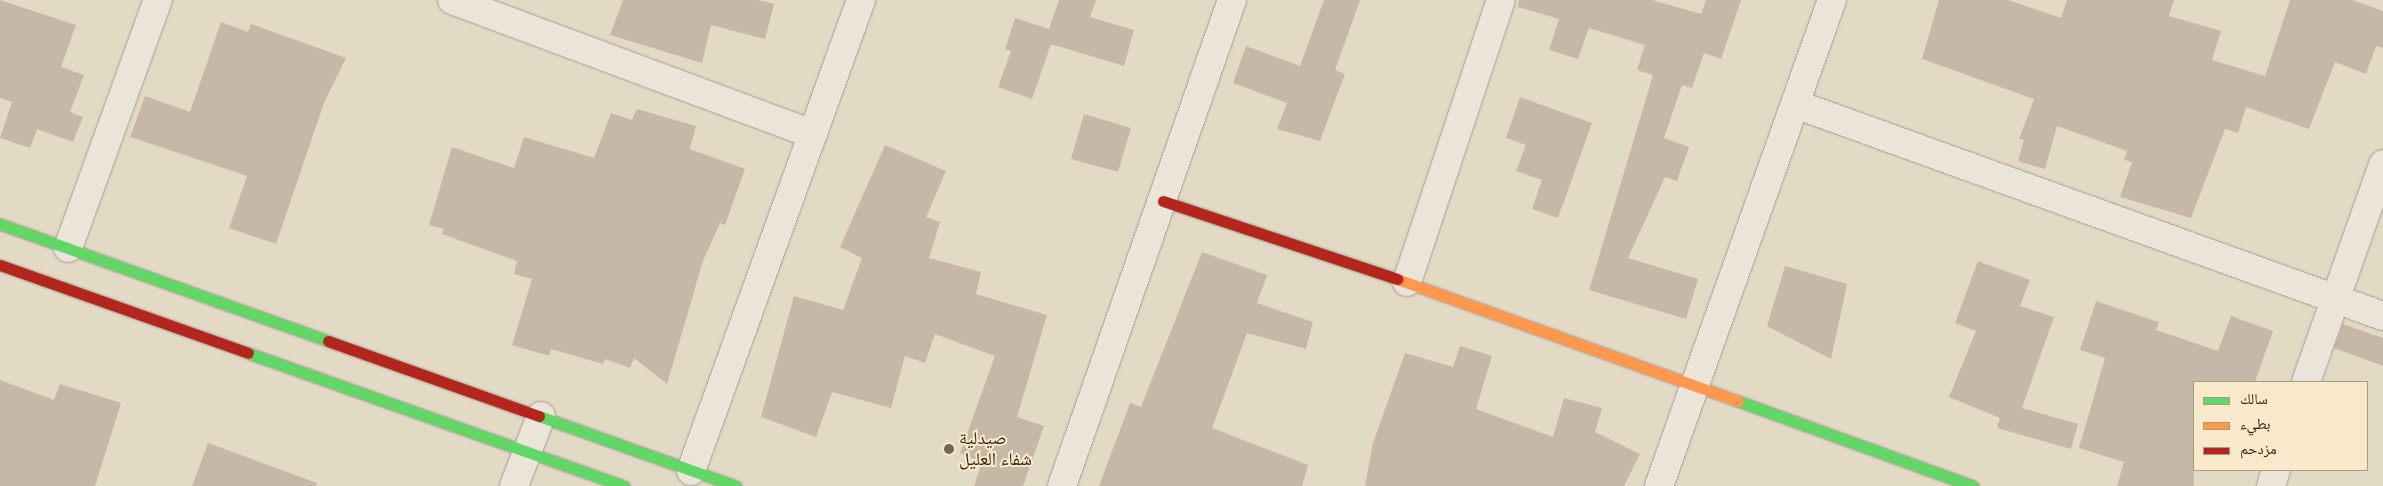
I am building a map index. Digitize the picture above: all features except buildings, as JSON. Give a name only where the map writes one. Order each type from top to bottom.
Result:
[{"type":"main road","points":[[1162,201],[1407,282],[1973,486]]},
{"type":"main road","points":[[0,224],[736,486]]},
{"type":"main road","points":[[0,265],[624,486]]},
{"type":"street","points":[[68,248],[158,0]]},
{"type":"street","points":[[691,470],[861,0]]},
{"type":"street","points":[[1062,486],[1232,0]]},
{"type":"street","points":[[1407,282],[1501,0]]},
{"type":"street","points":[[1659,486],[1832,0]]},
{"type":"street","points":[[458,1],[812,134]]},
{"type":"street","points":[[1796,104],[2383,316]]},
{"type":"street","points":[[2306,381],[2383,164]]},
{"type":"street","points":[[514,486],[541,416]]},
{"type":"street","points":[[2271,486],[2276,471]]},
{"type":"traffic: fast","points":[[0,224],[328,341]]},
{"type":"traffic: fast","points":[[248,353],[624,486]]},
{"type":"traffic: fast","points":[[1738,401],[1973,486]]},
{"type":"traffic: fast","points":[[539,416],[736,486]]},
{"type":"traffic: slow","points":[[1397,279],[1738,401]]},
{"type":"traffic: jam","points":[[1163,201],[1397,279]]},
{"type":"traffic: jam","points":[[0,265],[248,353]]},
{"type":"traffic: jam","points":[[328,341],[539,416]]},
{"type":"place","name":"صيدلية شفاء العليل","points":[[949,449]]}]
